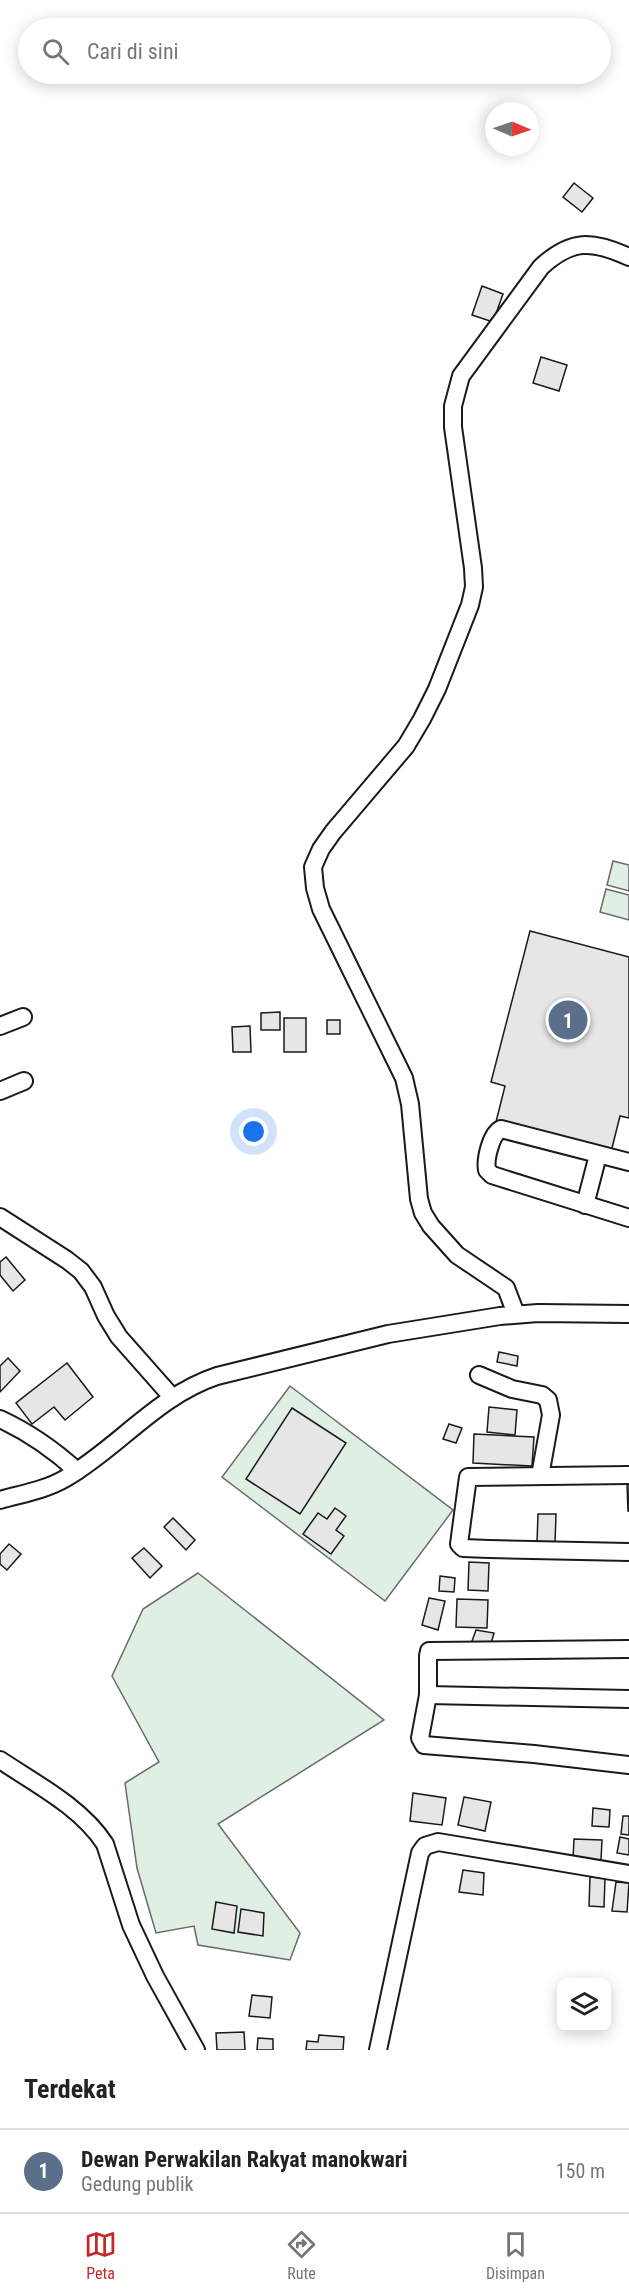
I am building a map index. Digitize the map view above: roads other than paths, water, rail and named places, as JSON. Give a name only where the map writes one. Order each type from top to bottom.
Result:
[{"type":"street","points":[[516,1314],[506,1288],[457,1255],[431,1226],[423,1213],[419,1199],[410,1104],[404,1078],[321,909],[315,888],[313,867],[321,849],[333,832],[406,746],[437,689],[470,605],[474,587],[473,568],[453,427],[453,406],[461,376],[541,267],[556,253],[585,245],[597,246],[629,257]]},
{"type":"street","points":[[0,1026],[23,1017]]},
{"type":"street","points":[[0,1091],[24,1081]]},
{"type":"street","points":[[629,1162],[501,1129],[497,1131],[486,1170],[492,1175],[629,1218]]},
{"type":"street","points":[[585,1205],[598,1155]]},
{"type":"street","points":[[0,1217],[81,1271],[93,1287],[106,1316],[119,1337],[172,1397]]},
{"type":"street","points":[[0,1500],[55,1484],[77,1471],[172,1397],[217,1376],[388,1334],[516,1314],[629,1314]]},
{"type":"street","points":[[479,1376],[504,1387],[542,1395],[548,1400],[551,1415],[540,1476]]},
{"type":"street","points":[[0,1419],[29,1432],[52,1448],[77,1471]]},
{"type":"street","points":[[629,1475],[468,1477],[459,1540],[460,1546],[489,1549],[629,1552]]},
{"type":"street","points":[[629,1649],[432,1650],[428,1656],[428,1695],[420,1738],[424,1745],[629,1765]]},
{"type":"street","points":[[428,1695],[629,1699]]},
{"type":"street","points":[[0,1760],[75,1813],[98,1834],[107,1851],[131,1925],[155,1976],[196,2050]]},
{"type":"street","points":[[378,2050],[420,1853],[425,1846],[438,1842],[629,1874]]},
{"type":"place","name":"Dewan Perwakilan Rakyat manokwari","points":[[568,1020]]}]
